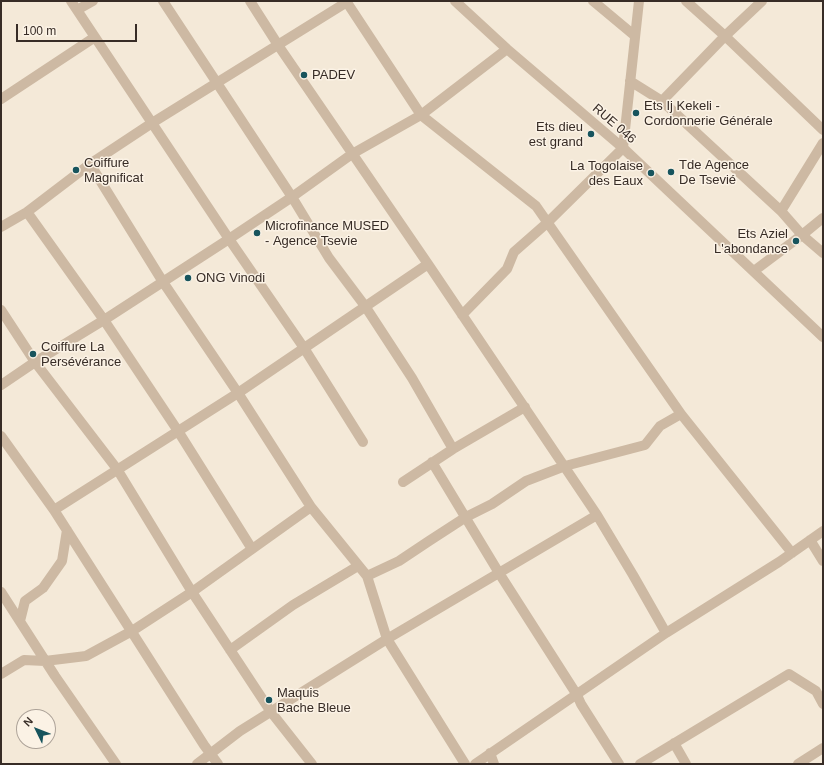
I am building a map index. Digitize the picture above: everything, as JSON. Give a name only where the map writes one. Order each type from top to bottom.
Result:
[{"type":"street","points":[[71,1],[229,239],[304,348],[363,442]]},
{"type":"street","points":[[77,10],[93,1]]},
{"type":"street","points":[[162,1],[292,197],[329,258],[365,306],[412,378],[453,449]]},
{"type":"street","points":[[250,1],[278,45],[565,466],[597,515],[666,633]]},
{"type":"street","name":"RUE 046","points":[[455,1],[507,49],[623,148],[823,337]]},
{"type":"street","points":[[593,1],[635,36]]},
{"type":"street","points":[[462,315],[507,269],[514,252],[623,148],[639,1]]},
{"type":"street","points":[[686,1],[725,36],[823,130]]},
{"type":"street","points":[[662,101],[725,36],[762,1]]},
{"type":"street","points":[[1,227],[27,212],[90,164],[152,123],[346,2],[421,114],[536,206],[681,414],[792,553]]},
{"type":"street","points":[[1,99],[95,37]]},
{"type":"street","points":[[1,385],[229,239],[292,197],[352,154],[421,114],[507,49]]},
{"type":"street","points":[[630,81],[662,101],[781,211],[802,235],[823,253]]},
{"type":"street","points":[[781,211],[823,143]]},
{"type":"street","points":[[90,164],[163,282],[238,393],[311,507],[367,576],[387,639],[464,764]]},
{"type":"street","points":[[27,212],[104,320],[178,431],[252,549]]},
{"type":"street","points":[[754,271],[823,218]]},
{"type":"street","points":[[54,510],[238,393],[428,264]]},
{"type":"street","points":[[1,310],[35,362],[117,470],[192,592],[271,712],[312,764]]},
{"type":"street","points":[[403,482],[453,449],[525,407]]},
{"type":"street","points":[[367,576],[399,561],[466,517],[492,504],[526,481],[565,466],[645,445],[660,426],[681,414]]},
{"type":"street","points":[[1,436],[54,510],[210,754],[218,764]]},
{"type":"street","points":[[432,462],[499,573],[619,764]]},
{"type":"street","points":[[1,674],[24,660],[45,661],[86,656],[132,631],[192,592],[311,507]]},
{"type":"street","points":[[196,764],[240,731],[387,639],[597,515]]},
{"type":"street","points":[[20,621],[25,601],[43,588],[62,561],[67,530]]},
{"type":"street","points":[[475,764],[666,633],[792,553],[823,531]]},
{"type":"street","points":[[810,540],[823,561]]},
{"type":"street","points":[[230,650],[293,605],[358,566]]},
{"type":"street","points":[[1,592],[45,661],[116,764]]},
{"type":"street","points":[[640,764],[789,674],[816,691],[823,704]]},
{"type":"street","points":[[674,743],[686,764]]},
{"type":"street","points":[[798,764],[823,748]]},
{"type":"street","points":[[490,753],[494,764]]},
{"type":"place","name":"PADEV","points":[[304,75]]},
{"type":"place","name":"Ets Ij Kekeli - Cordonnerie Générale","points":[[636,113]]},
{"type":"place","name":"Ets dieu est grand","points":[[591,134]]},
{"type":"place","name":"Coiffure Magnificat","points":[[76,170]]},
{"type":"place","name":"Tde Agence De Tsevié","points":[[671,172]]},
{"type":"place","name":"La Togolaise des Eaux","points":[[651,173]]},
{"type":"place","name":"Microfinance MUSED - Agence Tsevie","points":[[257,233]]},
{"type":"place","name":"Ets Aziel L'abondance","points":[[796,241]]},
{"type":"place","name":"ONG Vinodi","points":[[188,278]]},
{"type":"place","name":"Coiffure La Persévérance","points":[[33,354]]},
{"type":"place","name":"Maquis Bache Bleue","points":[[269,700]]}]
